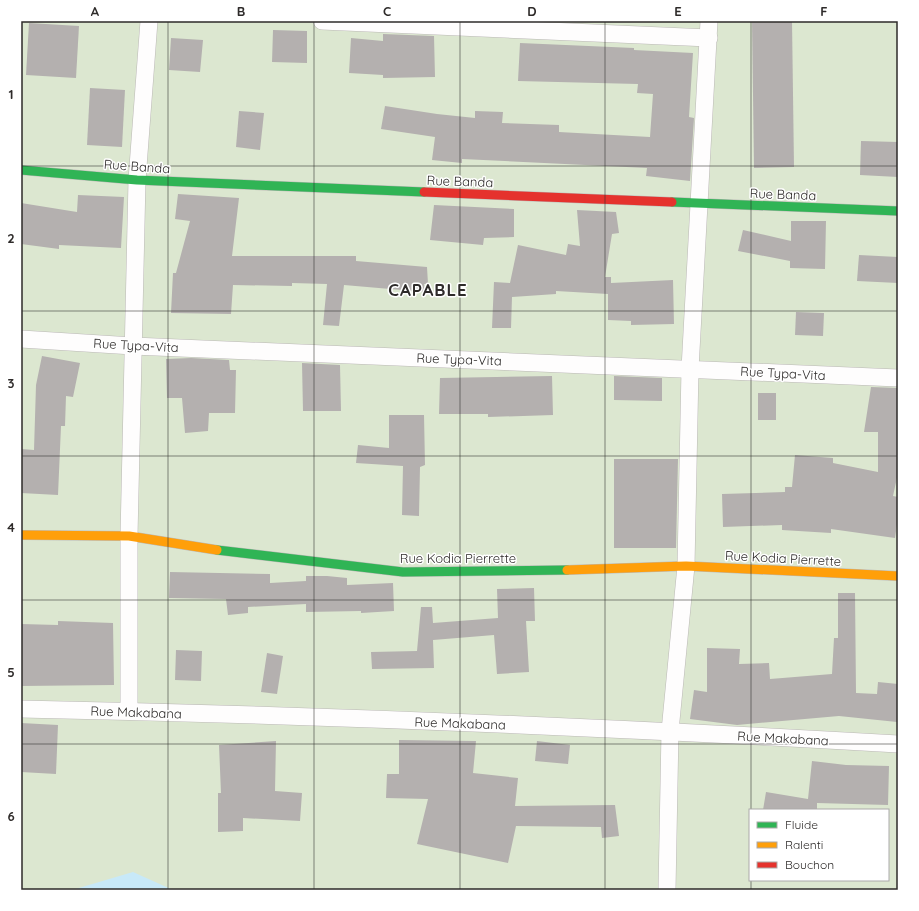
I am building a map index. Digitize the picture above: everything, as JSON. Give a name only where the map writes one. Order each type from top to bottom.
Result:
[{"type":"street","points":[[129,711],[129,536],[137,180],[149,21]]},
{"type":"street","points":[[322,21],[709,38]]},
{"type":"street","points":[[667,890],[670,731],[686,566],[690,368],[709,21]]},
{"type":"street","name":"Rue Banda","points":[[21,170],[137,180],[898,211]]},
{"type":"street","name":"Rue Typa-Vita","points":[[21,339],[133,346],[690,368],[898,378]]},
{"type":"street","name":"Rue Kodia Pierrette","points":[[21,535],[129,536],[198,548],[403,572],[586,570],[686,566],[898,576]]},
{"type":"street","name":"Rue Makabana","points":[[21,709],[129,711],[670,731],[898,744]]},
{"type":"green space","points":[[21,21],[898,21],[898,890],[21,890]]},
{"type":"water","points":[[133,872],[173,890],[72,890]]},
{"type":"building","points":[[752,21],[792,21],[794,167],[754,168]]},
{"type":"building","points":[[29,23],[79,26],[76,78],[26,75]]},
{"type":"building","points":[[273,30],[307,31],[307,63],[272,62]]},
{"type":"building","points":[[383,34],[434,36],[435,77],[383,78],[383,75],[349,73],[351,38],[383,41]]},
{"type":"building","points":[[171,38],[203,40],[200,72],[169,70]]},
{"type":"building","points":[[520,43],[634,48],[634,50],[693,53],[689,117],[694,118],[690,181],[646,176],[647,168],[462,159],[462,163],[432,160],[435,137],[381,129],[385,106],[475,118],[475,111],[503,112],[502,123],[559,125],[559,132],[650,137],[653,94],[637,93],[638,84],[518,81]]},
{"type":"building","points":[[90,88],[125,90],[122,147],[87,145]]},
{"type":"building","points":[[239,111],[264,113],[260,150],[236,147]]},
{"type":"building","points":[[861,141],[898,142],[898,177],[860,175]]},
{"type":"building","points":[[178,194],[239,198],[232,256],[356,256],[356,261],[427,267],[428,284],[424,284],[425,292],[344,285],[339,326],[323,325],[327,284],[292,283],[292,286],[233,285],[231,314],[171,313],[173,273],[176,273],[190,221],[175,219]]},
{"type":"building","points":[[78,195],[124,197],[121,248],[59,245],[59,249],[21,244],[21,203],[77,212]]},
{"type":"building","points":[[434,205],[514,209],[514,237],[484,238],[483,245],[430,240]]},
{"type":"building","points":[[577,210],[616,212],[619,233],[612,234],[605,277],[611,277],[611,283],[673,280],[674,324],[631,325],[631,321],[608,320],[608,294],[556,291],[556,294],[512,297],[511,328],[492,328],[494,282],[510,283],[518,245],[566,255],[568,244],[580,246]]},
{"type":"building","points":[[791,221],[826,221],[825,269],[790,268],[790,261],[738,251],[743,230],[791,241]]},
{"type":"building","points":[[859,255],[898,257],[898,283],[857,281]]},
{"type":"building","points":[[796,312],[824,313],[823,336],[795,335]]},
{"type":"building","points":[[42,356],[80,363],[73,397],[66,396],[65,426],[61,426],[58,495],[21,493],[21,449],[34,450],[36,385]]},
{"type":"building","points":[[191,358],[229,360],[230,370],[236,370],[235,413],[209,413],[208,431],[185,433],[182,398],[167,398],[166,359]]},
{"type":"building","points":[[302,363],[340,365],[341,411],[303,411]]},
{"type":"building","points":[[552,376],[553,415],[488,417],[488,414],[439,414],[440,378]]},
{"type":"building","points":[[614,376],[662,378],[662,401],[614,400]]},
{"type":"building","points":[[871,387],[898,388],[898,473],[893,496],[898,497],[898,517],[895,538],[831,529],[831,533],[782,530],[782,525],[723,527],[722,494],[785,492],[785,487],[792,487],[795,455],[833,458],[833,463],[878,472],[878,432],[864,432]]},
{"type":"building","points":[[758,393],[776,393],[776,420],[758,420]]},
{"type":"building","points":[[389,415],[424,415],[425,465],[420,467],[419,516],[402,515],[403,466],[356,463],[358,445],[389,448]]},
{"type":"building","points":[[614,459],[678,459],[676,548],[614,548]]},
{"type":"building","points":[[170,572],[270,574],[270,583],[306,581],[306,576],[327,576],[347,578],[347,585],[393,583],[394,611],[361,613],[361,611],[306,612],[306,604],[248,607],[248,613],[228,615],[226,599],[169,598]]},
{"type":"building","points":[[534,588],[535,621],[526,621],[529,672],[497,674],[494,635],[433,640],[434,668],[372,669],[371,652],[417,651],[421,607],[432,607],[433,623],[498,618],[497,589]]},
{"type":"building","points":[[838,593],[855,593],[856,693],[877,694],[878,682],[898,684],[897,722],[839,716],[737,725],[690,719],[694,690],[707,692],[707,648],[740,649],[739,664],[769,663],[770,679],[832,674],[834,638],[838,638]]},
{"type":"building","points":[[58,621],[113,623],[114,685],[21,686],[21,624],[58,625]]},
{"type":"building","points":[[176,650],[202,651],[201,681],[175,680]]},
{"type":"building","points":[[267,653],[283,656],[277,694],[261,692]]},
{"type":"building","points":[[21,723],[58,725],[56,774],[21,772]]},
{"type":"building","points":[[399,740],[476,741],[473,773],[518,778],[515,806],[615,805],[619,836],[602,838],[601,827],[516,826],[508,863],[417,844],[428,799],[386,798],[387,774],[399,774]]},
{"type":"building","points":[[276,741],[275,791],[302,793],[300,821],[243,818],[243,831],[218,832],[218,793],[221,793],[219,745]]},
{"type":"building","points":[[537,741],[570,745],[568,764],[535,761]]},
{"type":"building","points":[[812,761],[846,765],[889,766],[888,805],[817,803],[817,809],[763,809],[766,792],[808,799]]},
{"type":"traffic: fast","points":[[21,170],[137,180],[424,192]]},
{"type":"traffic: fast","points":[[672,202],[898,211]]},
{"type":"traffic: fast","points":[[217,550],[403,572],[567,570]]},
{"type":"traffic: slow","points":[[21,535],[129,536],[217,550]]},
{"type":"traffic: slow","points":[[567,570],[686,566],[898,576]]},
{"type":"traffic: jam","points":[[424,192],[672,202]]},
{"type":"district","name":"CAPABLE","points":[[428,289]]}]
